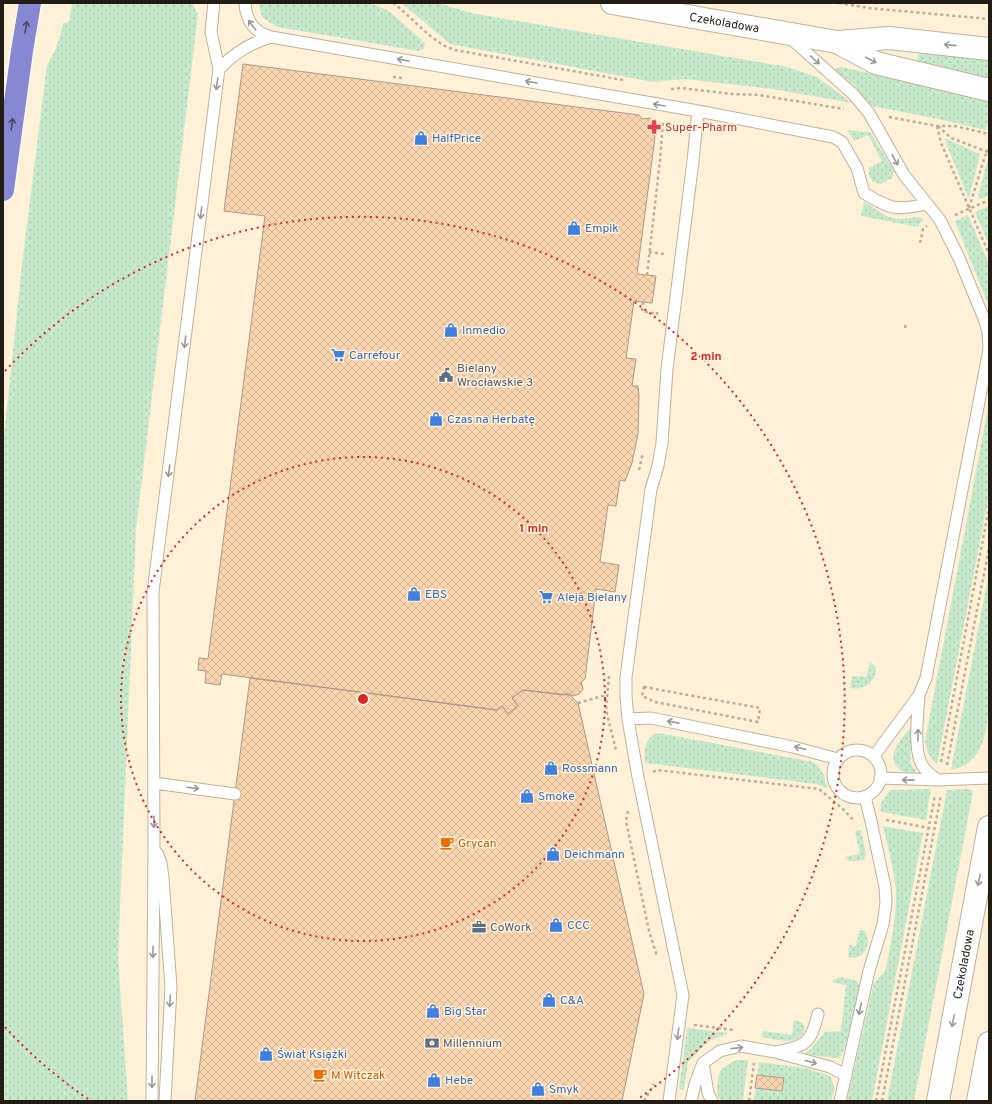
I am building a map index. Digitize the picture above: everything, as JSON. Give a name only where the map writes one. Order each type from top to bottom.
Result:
[{"type":"highway","points":[[3,190],[30,3]]},
{"type":"street","name":"Czekoladowa","points":[[612,3],[673,8],[786,34],[837,42],[889,38],[989,49]]},
{"type":"street","name":"Czekoladowa","points":[[837,42],[876,63],[989,90]]},
{"type":"street","name":"Czekoladowa","points":[[938,1101],[989,828]]},
{"type":"street","points":[[978,1101],[989,1043]]},
{"type":"lane","points":[[152,1101],[154,844],[153,592],[219,69],[211,32],[214,3]]},
{"type":"lane","points":[[246,3],[248,20],[253,27],[264,35],[271,37],[698,111],[833,137],[842,142],[857,168],[864,193],[893,208],[905,209],[926,204]]},
{"type":"lane","points":[[786,34],[852,94],[869,113],[904,175],[940,220],[962,264],[988,332],[989,348],[926,678],[919,695],[874,756]]},
{"type":"lane","points":[[219,69],[244,48],[253,43],[271,37]]},
{"type":"lane","points":[[669,1101],[683,995],[638,777],[628,719],[626,689],[651,489],[658,466],[662,443],[667,369],[694,161],[698,111]]},
{"type":"lane","points":[[919,695],[918,756],[926,771],[939,784]]},
{"type":"lane","points":[[628,719],[651,718],[793,746],[838,759]]},
{"type":"lane","points":[[859,750],[874,756],[880,768],[880,778],[875,790],[865,797],[852,798],[838,790],[834,783],[833,774],[834,766],[838,759],[847,752],[859,750]]},
{"type":"lane","points":[[880,778],[939,784],[989,778]]},
{"type":"lane","points":[[154,783],[235,794]]},
{"type":"lane","points":[[840,1101],[869,971],[883,924],[886,902],[885,887],[865,797]]},
{"type":"lane","points":[[154,844],[161,863],[163,878],[171,987],[165,1101]]},
{"type":"lane","points":[[774,1052],[796,1048],[809,1039],[818,1014]]},
{"type":"lane","points":[[691,1101],[695,1084],[703,1063],[720,1051],[741,1046],[774,1052],[830,1067],[846,1075]]},
{"type":"lane","points":[[703,1063],[708,1093],[712,1101]]},
{"type":"path","points":[[393,3],[434,39],[446,47],[455,50],[624,80]]},
{"type":"path","points":[[839,3],[868,8],[989,19]]},
{"type":"path","points":[[667,90],[681,88],[732,94],[759,94],[938,126],[955,126],[989,134]]},
{"type":"path","points":[[647,275],[660,160],[663,116]]},
{"type":"path","points":[[938,126],[951,138],[989,151],[985,156],[969,208]]},
{"type":"path","points":[[938,126],[940,143],[989,254]]},
{"type":"path","points":[[952,216],[989,200]]},
{"type":"path","points":[[920,243],[923,228],[929,225]]},
{"type":"path","points":[[649,252],[664,254],[664,260]]},
{"type":"path","points":[[643,302],[642,311],[657,314],[658,307]]},
{"type":"path","points":[[905,328],[906,323]]},
{"type":"path","points":[[940,766],[989,507]]},
{"type":"path","points":[[876,1101],[928,828],[939,784],[989,548]]},
{"type":"path","points":[[642,696],[644,687],[760,708],[758,722]]},
{"type":"path","points":[[578,703],[606,695]]},
{"type":"path","points":[[647,775],[657,770],[819,789],[844,810],[855,823],[859,822]]},
{"type":"path","points":[[882,1101],[935,829],[939,784]]},
{"type":"path","points":[[883,819],[935,829]]},
{"type":"path","points":[[690,1023],[693,1025],[737,1030]]},
{"type":"path","points":[[749,1101],[755,1061]]},
{"type":"green space","points":[[72,3],[192,3],[198,14],[136,529],[118,957],[128,1101],[3,1101],[3,446],[22,265],[47,65],[57,45],[63,23],[69,22]]},
{"type":"green space","points":[[258,3],[362,3],[375,5],[389,11],[425,43],[424,49],[419,51],[277,27],[262,17]]},
{"type":"green space","points":[[400,3],[438,3],[471,13],[788,67],[817,77],[852,103],[773,89],[685,79],[653,82],[450,44]]},
{"type":"green space","points":[[921,53],[989,60],[989,80],[919,63],[917,59],[918,55]]},
{"type":"green space","points":[[842,67],[989,101],[989,120],[986,129],[872,106],[854,85],[835,70],[836,68]]},
{"type":"green space","points":[[847,130],[870,132],[894,171],[892,178],[881,184],[873,182],[869,175],[869,168],[882,161],[868,135],[854,141]]},
{"type":"green space","points":[[944,138],[980,154],[969,198],[968,197]]},
{"type":"green space","points":[[988,158],[989,196],[979,199],[978,196]]},
{"type":"green space","points":[[864,202],[888,217],[900,219],[920,217],[924,221],[920,222],[918,227],[861,216]]},
{"type":"green space","points":[[989,206],[989,245],[975,212]]},
{"type":"green space","points":[[968,215],[989,264],[989,307],[955,221]]},
{"type":"green space","points":[[989,403],[989,495],[937,764],[929,754],[925,741]]},
{"type":"green space","points":[[989,573],[989,706],[986,731],[978,752],[973,759],[963,766],[951,770]]},
{"type":"green space","points":[[870,662],[876,668],[874,677],[871,681],[864,687],[855,689],[850,688],[852,676],[866,677]]},
{"type":"green space","points":[[913,725],[910,754],[911,764],[917,773],[907,773],[897,767],[893,759],[898,743]]},
{"type":"green space","points":[[656,733],[813,762],[821,770],[827,788],[816,784],[645,763],[647,742]]},
{"type":"green space","points":[[931,789],[926,820],[881,812],[881,803],[890,790]]},
{"type":"green space","points":[[970,789],[973,792],[914,1101],[887,1101],[947,790]]},
{"type":"green space","points":[[883,826],[923,833],[872,1101],[847,1101],[874,983],[886,969],[895,919],[895,883]]},
{"type":"green space","points":[[861,830],[866,854],[864,860],[849,861],[845,857],[860,854],[855,831]]},
{"type":"green space","points":[[863,930],[866,933],[868,941],[866,949],[858,957],[848,958],[849,945],[856,946],[859,931]]},
{"type":"green space","points":[[839,977],[856,980],[860,986],[844,1050],[840,1058],[804,1054],[811,1049],[825,1032],[841,1031],[846,985],[831,982]]},
{"type":"green space","points":[[794,1020],[802,1023],[805,1027],[803,1034],[799,1038],[787,1041],[762,1037],[763,1031],[792,1035]]},
{"type":"green space","points":[[687,1028],[729,1033],[709,1041],[688,1062],[684,1090],[679,1089]]},
{"type":"green space","points":[[736,1060],[748,1060],[743,1101],[721,1101],[717,1090],[721,1069]]},
{"type":"green space","points":[[759,1062],[805,1068],[830,1076],[834,1088],[834,1094],[831,1101],[754,1101]]},
{"type":"building","points":[[243,64],[639,115],[642,119],[650,118],[655,122],[656,128],[653,133],[655,137],[637,274],[656,276],[652,303],[634,301],[626,358],[636,359],[632,386],[638,386],[638,434],[632,463],[625,481],[620,480],[616,506],[608,505],[600,562],[619,565],[615,592],[596,589],[585,679],[581,682],[583,689],[579,694],[573,696],[567,693],[564,695],[523,690],[512,698],[518,706],[508,714],[502,706],[497,710],[222,674],[220,685],[205,683],[206,671],[198,670],[199,658],[208,659],[265,216],[224,211]]},
{"type":"building","points":[[250,678],[497,710],[502,706],[508,714],[518,706],[512,698],[523,690],[570,695],[578,703],[644,994],[622,1101],[195,1101]]},
{"type":"building","points":[[757,1075],[784,1078],[782,1091],[755,1088]]},
{"type":"place","name":"Super-Pharm","points":[[654,127]]},
{"type":"place","name":"HalfPrice","points":[[421,138]]},
{"type":"place","name":"Empik","points":[[574,228]]},
{"type":"place","name":"Inmedio","points":[[451,330]]},
{"type":"place","name":"Carrefour","points":[[338,355]]},
{"type":"place","name":"Bielany Wrocławskie 3","points":[[446,375]]},
{"type":"place","name":"Czas na Herbatę","points":[[436,419]]},
{"type":"place","name":"EBS","points":[[414,594]]},
{"type":"place","name":"Aleja Bielany","points":[[546,597]]},
{"type":"place","name":"Rossmann","points":[[551,768]]},
{"type":"place","name":"Smoke","points":[[527,796]]},
{"type":"place","name":"Grycan","points":[[447,843]]},
{"type":"place","name":"Deichmann","points":[[553,854]]},
{"type":"place","name":"CCC","points":[[556,925]]},
{"type":"place","name":"CoWork","points":[[479,927]]},
{"type":"place","name":"C&A","points":[[549,1000]]},
{"type":"place","name":"Big Star","points":[[433,1011]]},
{"type":"place","name":"Millennium","points":[[432,1043]]},
{"type":"place","name":"Świat Książki","points":[[266,1054]]},
{"type":"place","name":"M Witczak","points":[[320,1075]]},
{"type":"place","name":"Hebe","points":[[434,1080]]},
{"type":"place","name":"Smyk","points":[[538,1089]]}]
